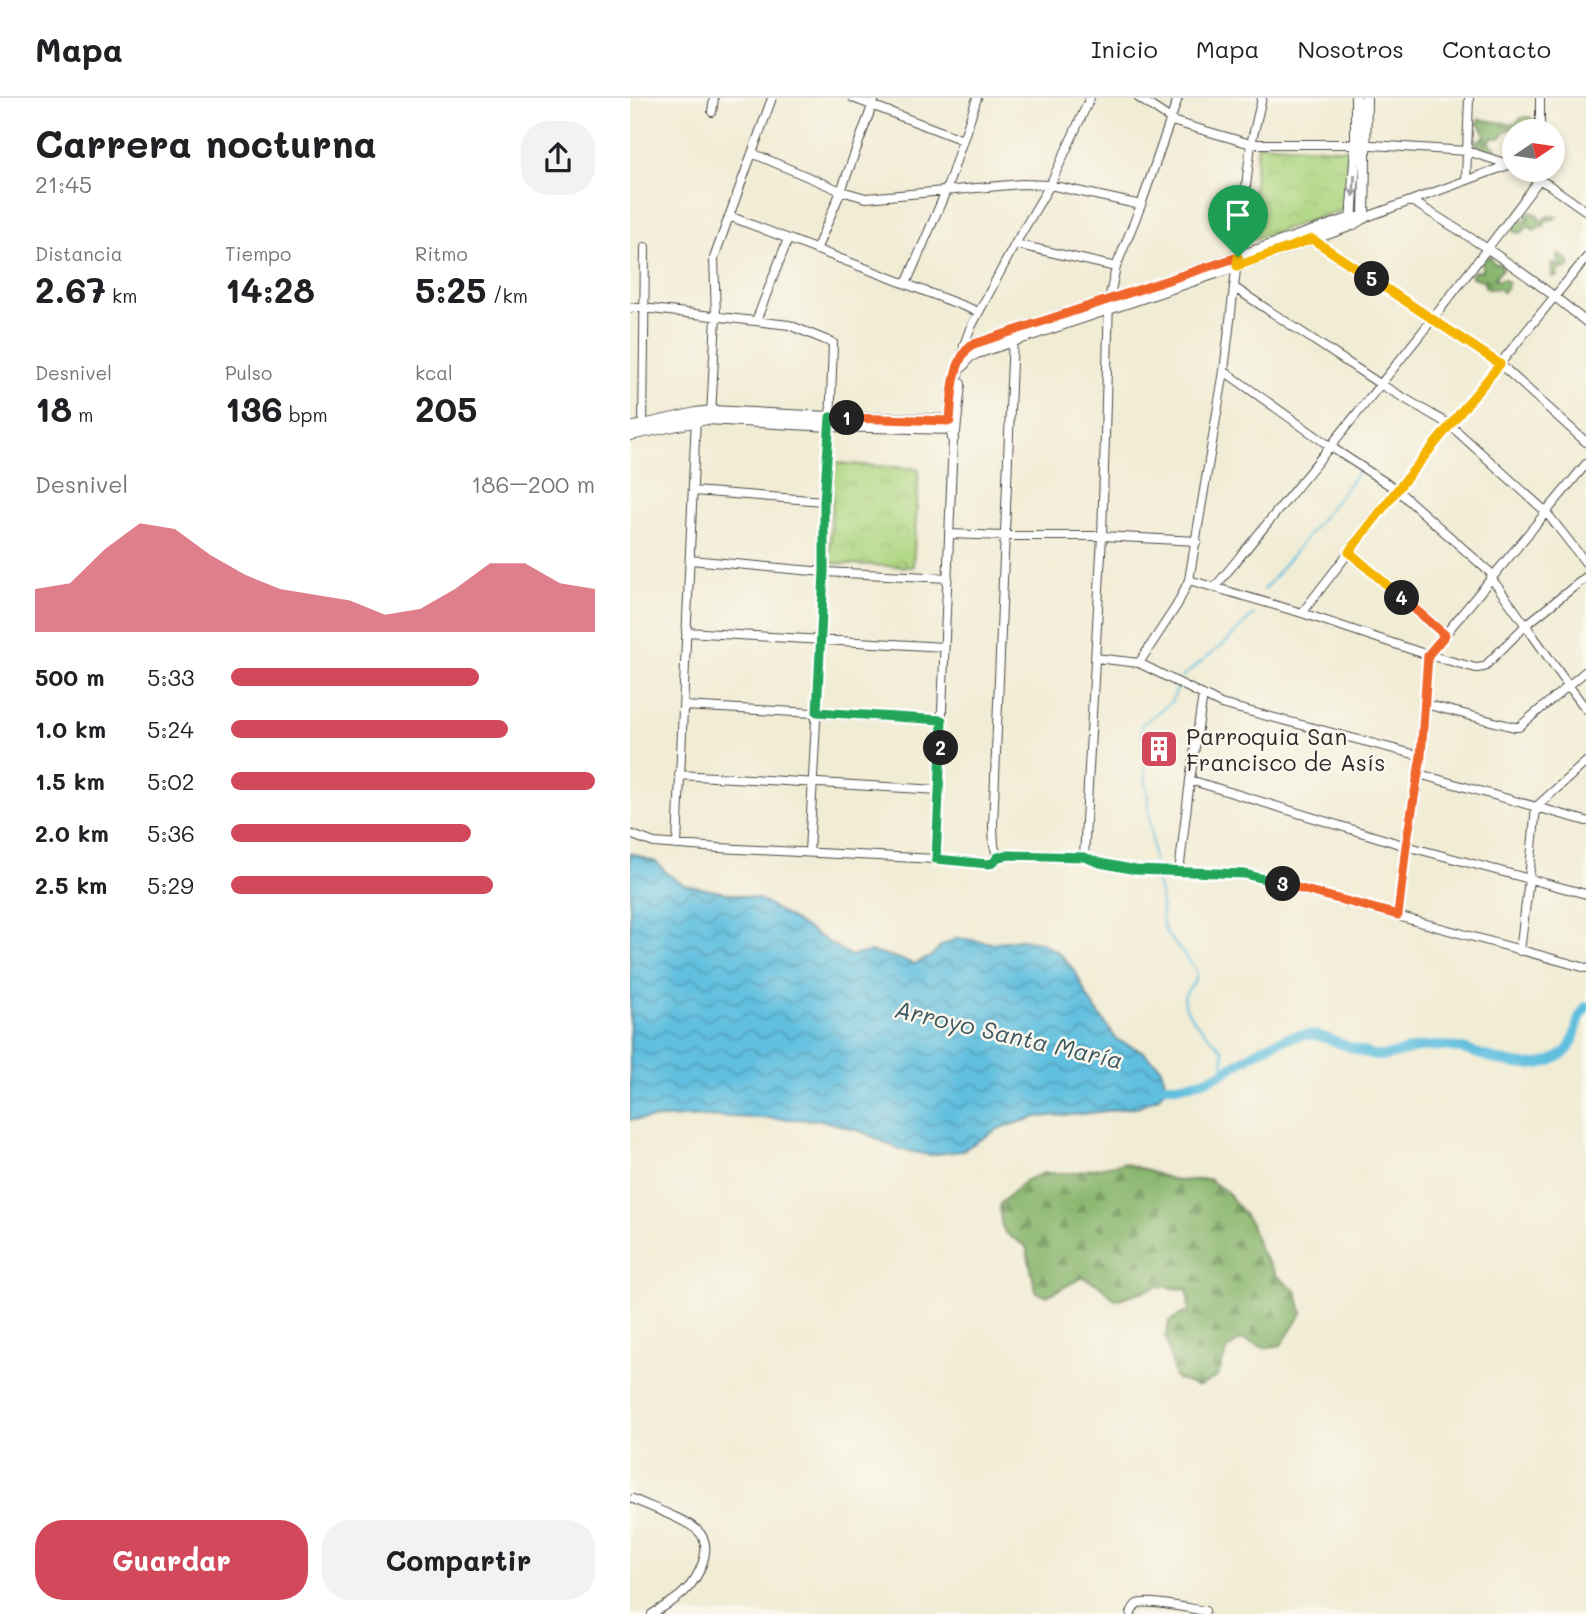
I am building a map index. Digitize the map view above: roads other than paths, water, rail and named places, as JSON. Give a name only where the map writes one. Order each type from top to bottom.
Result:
[{"type":"street","points":[[712,112],[714,98]]},
{"type":"street","points":[[711,415],[716,316],[714,258],[772,98]]},
{"type":"street","points":[[853,98],[874,101],[963,140]]},
{"type":"street","points":[[906,284],[946,191],[977,98]]},
{"type":"street","points":[[936,859],[953,387],[964,345],[979,312],[1049,185],[1090,98]]},
{"type":"street","points":[[1139,98],[1175,122],[1251,144],[1361,145],[1467,151],[1502,162]]},
{"type":"street","points":[[1084,857],[1102,536],[1109,305],[1116,267],[1178,98]]},
{"type":"street","points":[[1139,663],[1177,605],[1189,580],[1224,371],[1251,144],[1262,98]]},
{"type":"street","points":[[1356,98],[1364,218]]},
{"type":"street","points":[[1351,221],[1366,98]]},
{"type":"street","points":[[1466,179],[1469,98]]},
{"type":"street","points":[[1540,98],[1540,119]]},
{"type":"street","points":[[816,250],[874,101]]},
{"type":"street","points":[[752,153],[841,191],[866,198],[1021,184],[1049,185],[1140,205]]},
{"type":"street","points":[[953,428],[964,363],[977,353],[1013,337],[1364,218],[1502,168]]},
{"type":"street","points":[[1215,587],[1331,447],[1489,248],[1538,182]]},
{"type":"street","points":[[1542,182],[1586,211]]},
{"type":"street","points":[[1412,201],[1489,248],[1556,296],[1586,322]]},
{"type":"street","points":[[729,216],[979,312]]},
{"type":"street","points":[[1309,236],[1500,364],[1586,442]]},
{"type":"street","points":[[757,321],[788,239]]},
{"type":"street","points":[[1015,244],[1116,267]]},
{"type":"street","points":[[643,429],[645,247]]},
{"type":"street","points":[[1302,613],[1397,490],[1586,258]]},
{"type":"street","points":[[1235,288],[1380,384],[1450,425],[1546,512],[1586,563]]},
{"type":"street","points":[[630,307],[789,325],[833,343],[809,852]]},
{"type":"street","points":[[964,352],[971,345],[1013,337]]},
{"type":"street","points":[[998,857],[994,846],[993,826],[1013,337]]},
{"type":"street","points":[[1224,371],[1397,490],[1492,576],[1586,709]]},
{"type":"street","points":[[630,435],[643,429],[711,415],[953,428]]},
{"type":"street","points":[[677,845],[696,417]]},
{"type":"street","points":[[630,428],[643,429]]},
{"type":"street","points":[[1398,915],[1406,846],[1419,774],[1428,655],[1586,464]]},
{"type":"street","points":[[693,491],[824,501]]},
{"type":"street","points":[[949,534],[1102,536],[1197,541]]},
{"type":"street","points":[[1349,552],[1445,635]]},
{"type":"street","points":[[690,560],[824,572],[948,578]]},
{"type":"street","points":[[1189,580],[1476,668],[1484,667],[1527,625],[1586,577]]},
{"type":"street","points":[[686,632],[944,647]]},
{"type":"street","points":[[1096,658],[1139,663],[1221,704],[1421,756]]},
{"type":"street","points":[[1425,704],[1519,727],[1586,671]]},
{"type":"street","points":[[1179,872],[1203,695]]},
{"type":"street","points":[[683,706],[942,720]]},
{"type":"street","points":[[1520,951],[1536,807],[1586,762]]},
{"type":"street","points":[[1419,774],[1586,821]]},
{"type":"street","points":[[679,775],[939,790]]},
{"type":"street","points":[[1190,780],[1406,846],[1586,894]]},
{"type":"street","points":[[630,834],[654,843],[719,848],[988,864],[998,857],[1084,857],[1124,869],[1245,874],[1586,968]]},
{"type":"street","points":[[634,1499],[689,1524],[705,1539],[705,1555],[692,1583],[683,1593],[652,1614]]},
{"type":"street","points":[[1131,1614],[1137,1604],[1149,1602],[1205,1611]]},
{"type":"water","points":[[630,853],[656,862],[684,885],[759,899],[851,956],[870,952],[915,964],[958,938],[991,943],[1021,939],[1040,942],[1058,952],[1075,971],[1088,998],[1117,1040],[1142,1051],[1161,1067],[1166,1086],[1159,1097],[1137,1107],[1037,1117],[1000,1128],[961,1151],[929,1155],[899,1149],[863,1132],[821,1120],[702,1116],[630,1120]]},
{"type":"waterway","points":[[1264,590],[1358,473]]},
{"type":"waterway","points":[[1182,677],[1226,642],[1254,614]]},
{"type":"waterway","points":[[1154,865],[1141,725],[1171,702],[1178,687]]},
{"type":"waterway","points":[[1156,880],[1163,926],[1196,970],[1195,981],[1185,995],[1184,1002],[1191,1017],[1223,1050],[1224,1071]]},
{"type":"waterway","name":"Arroyo Santa María","points":[[1154,1086],[1201,1082],[1268,1046],[1302,1035],[1321,1037],[1378,1056],[1421,1047],[1441,1046],[1467,1050],[1505,1062],[1531,1065],[1544,1063],[1557,1058],[1571,1046],[1586,1007]]},
{"type":"place","name":"Parroquia San Francisco de Asís","points":[[1159,749]]}]
